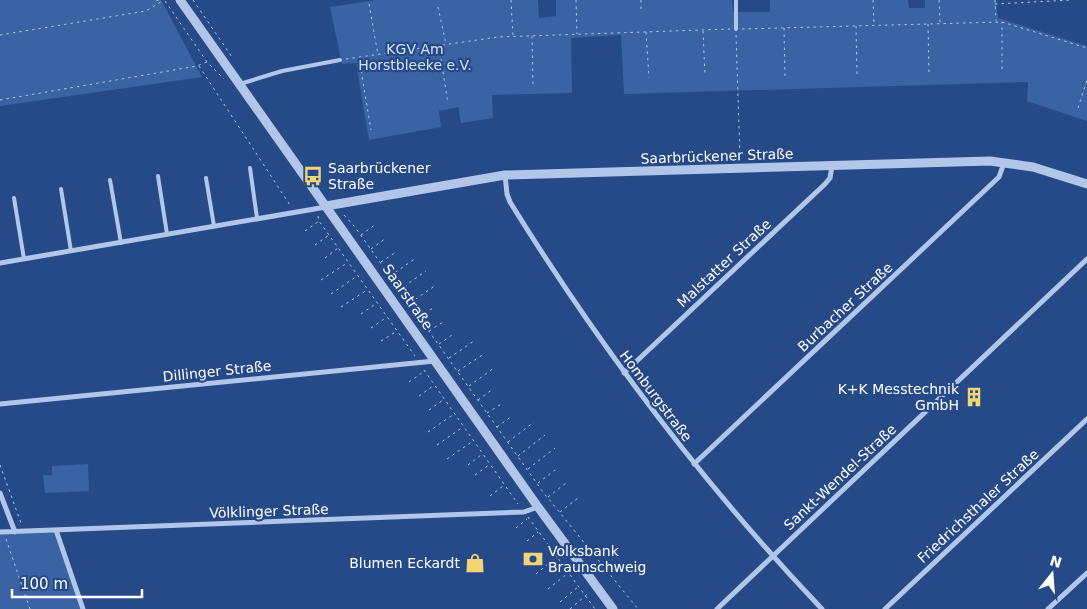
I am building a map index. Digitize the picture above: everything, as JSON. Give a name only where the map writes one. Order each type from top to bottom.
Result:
[{"type":"street","name":"Saarstraße","points":[[180,0],[538,507],[614,609]]},
{"type":"street","name":"Saarbrückener Straße","points":[[0,264],[505,176],[1004,162],[1050,172],[1087,184]]},
{"type":"street","name":"Burbacher Straße","points":[[694,464],[999,177],[1004,162]]},
{"type":"street","name":"Malstatter Straße","points":[[624,373],[826,184],[830,178],[832,166]]},
{"type":"street","name":"Homburgstraße","points":[[505,176],[510,202],[554,273],[624,373],[694,464],[773,556],[822,609]]},
{"type":"street","name":"Sankt-Wendel-Straße","points":[[717,609],[1087,259]]},
{"type":"street","name":"Dillinger Straße","points":[[0,404],[436,361]]},
{"type":"street","name":"Friedrichsthaler Straße","points":[[885,609],[1087,418]]},
{"type":"street","points":[[0,493],[15,532]]},
{"type":"street","name":"Völklinger Straße","points":[[2,532],[524,512],[538,507]]},
{"type":"street","points":[[56,530],[83,609]]},
{"type":"street","points":[[1048,609],[1087,572]]},
{"type":"lane","points":[[736,0],[736,29]]},
{"type":"lane","points":[[240,84],[282,71],[340,60]]},
{"type":"lane","points":[[250,168],[258,218]]},
{"type":"lane","points":[[158,176],[168,234]]},
{"type":"lane","points":[[206,178],[214,226]]},
{"type":"lane","points":[[110,180],[121,243]]},
{"type":"lane","points":[[61,189],[72,252]]},
{"type":"lane","points":[[14,198],[24,259]]},
{"type":"path","points":[[156,0],[164,0]]},
{"type":"path","points":[[0,35],[146,11],[164,0]]},
{"type":"path","points":[[164,0],[207,62],[223,79],[229,80]]},
{"type":"path","points":[[193,0],[232,57]]},
{"type":"path","points":[[512,0],[513,36]]},
{"type":"path","points":[[576,0],[577,34]]},
{"type":"path","points":[[641,0],[641,10]]},
{"type":"path","points":[[873,0],[874,25]]},
{"type":"path","points":[[940,0],[940,23]]},
{"type":"path","points":[[995,0],[996,22]]},
{"type":"path","points":[[995,4],[1071,0]]},
{"type":"path","points":[[369,4],[378,55]]},
{"type":"path","points":[[438,7],[446,44]]},
{"type":"path","points":[[340,60],[498,36],[996,22],[1002,22],[1087,48]]},
{"type":"path","points":[[1002,22],[1002,69]]},
{"type":"path","points":[[928,24],[930,72]]},
{"type":"path","points":[[856,26],[857,75]]},
{"type":"path","points":[[784,28],[786,77]]},
{"type":"path","points":[[736,29],[740,163]]},
{"type":"path","points":[[703,30],[705,75]]},
{"type":"path","points":[[646,32],[649,78]]},
{"type":"path","points":[[532,36],[533,84]]},
{"type":"path","points":[[439,46],[448,104]]},
{"type":"path","points":[[359,58],[371,130]]},
{"type":"path","points":[[0,100],[199,66],[207,62]]},
{"type":"path","points":[[199,66],[295,212]]},
{"type":"path","points":[[1078,108],[1087,80]]},
{"type":"path","points":[[305,231],[319,221],[326,207],[360,235],[547,498],[638,609]]},
{"type":"path","points":[[319,221],[397,330],[489,465],[595,609]]},
{"type":"path","points":[[360,235],[376,224]]},
{"type":"path","points":[[315,245],[329,235]]},
{"type":"path","points":[[370,249],[386,238]]},
{"type":"path","points":[[325,258],[339,248]]},
{"type":"path","points":[[380,263],[396,252]]},
{"type":"path","points":[[390,277],[416,258]]},
{"type":"path","points":[[321,280],[348,262]]},
{"type":"path","points":[[401,293],[406,289],[406,285],[426,272]]},
{"type":"path","points":[[331,294],[358,275]]},
{"type":"path","points":[[409,304],[436,285]]},
{"type":"path","points":[[341,308],[368,289]]},
{"type":"path","points":[[361,314],[377,303]]},
{"type":"path","points":[[419,318],[433,308]]},
{"type":"path","points":[[371,328],[387,317]]},
{"type":"path","points":[[429,331],[443,322]]},
{"type":"path","points":[[381,341],[397,330]]},
{"type":"path","points":[[438,345],[452,335]]},
{"type":"path","points":[[448,358],[474,341]]},
{"type":"path","points":[[458,372],[484,354]]},
{"type":"path","points":[[468,386],[494,368]]},
{"type":"path","points":[[409,382],[424,372]]},
{"type":"path","points":[[419,396],[434,385]]},
{"type":"path","points":[[478,400],[493,389]]},
{"type":"path","points":[[429,410],[444,399]]},
{"type":"path","points":[[487,413],[502,403]]},
{"type":"path","points":[[428,432],[454,414]]},
{"type":"path","points":[[497,427],[512,416]]},
{"type":"path","points":[[508,442],[534,422]]},
{"type":"path","points":[[438,445],[463,427]]},
{"type":"path","points":[[518,456],[544,435]]},
{"type":"path","points":[[447,459],[473,441]]},
{"type":"path","points":[[527,470],[555,448]]},
{"type":"path","points":[[468,465],[482,454]]},
{"type":"path","points":[[0,465],[24,531]]},
{"type":"path","points":[[475,475],[489,465]]},
{"type":"path","points":[[537,483],[555,470]]},
{"type":"path","points":[[547,498],[566,483]]},
{"type":"path","points":[[490,496],[504,486]]},
{"type":"path","points":[[559,512],[578,498]]},
{"type":"path","points":[[516,528],[528,518]]},
{"type":"path","points":[[2,532],[30,609]]},
{"type":"path","points":[[527,541],[538,532]]},
{"type":"path","points":[[536,574],[568,547]]},
{"type":"path","points":[[548,589],[568,573]]},
{"type":"path","points":[[560,602],[578,587]]},
{"type":"path","points":[[570,609],[596,587]]},
{"type":"green space","points":[[0,0],[161,0],[202,77],[0,106]]},
{"type":"green space","name":"KGV Am Horstbleeke e.V.","points":[[376,0],[538,0],[539,18],[556,16],[556,0],[732,0],[733,12],[770,12],[770,0],[908,0],[909,8],[925,8],[925,0],[996,0],[998,18],[1087,46],[1087,121],[1027,101],[1028,82],[624,94],[621,35],[571,38],[572,93],[492,95],[493,118],[461,123],[458,107],[439,111],[441,127],[369,140],[356,63],[342,64],[330,7]]},
{"type":"green space","points":[[88,464],[89,491],[45,493],[43,475],[52,475],[52,466]]},
{"type":"green space","points":[[56,530],[83,609],[0,609],[0,532]]},
{"type":"place","name":"Saarbrückener Straße","points":[[313,176]]},
{"type":"place","name":"K+K Messtechnik GmbH","points":[[974,397]]},
{"type":"place","name":"Volksbank Braunschweig","points":[[533,559]]},
{"type":"place","name":"Blumen Eckardt","points":[[475,563]]}]
